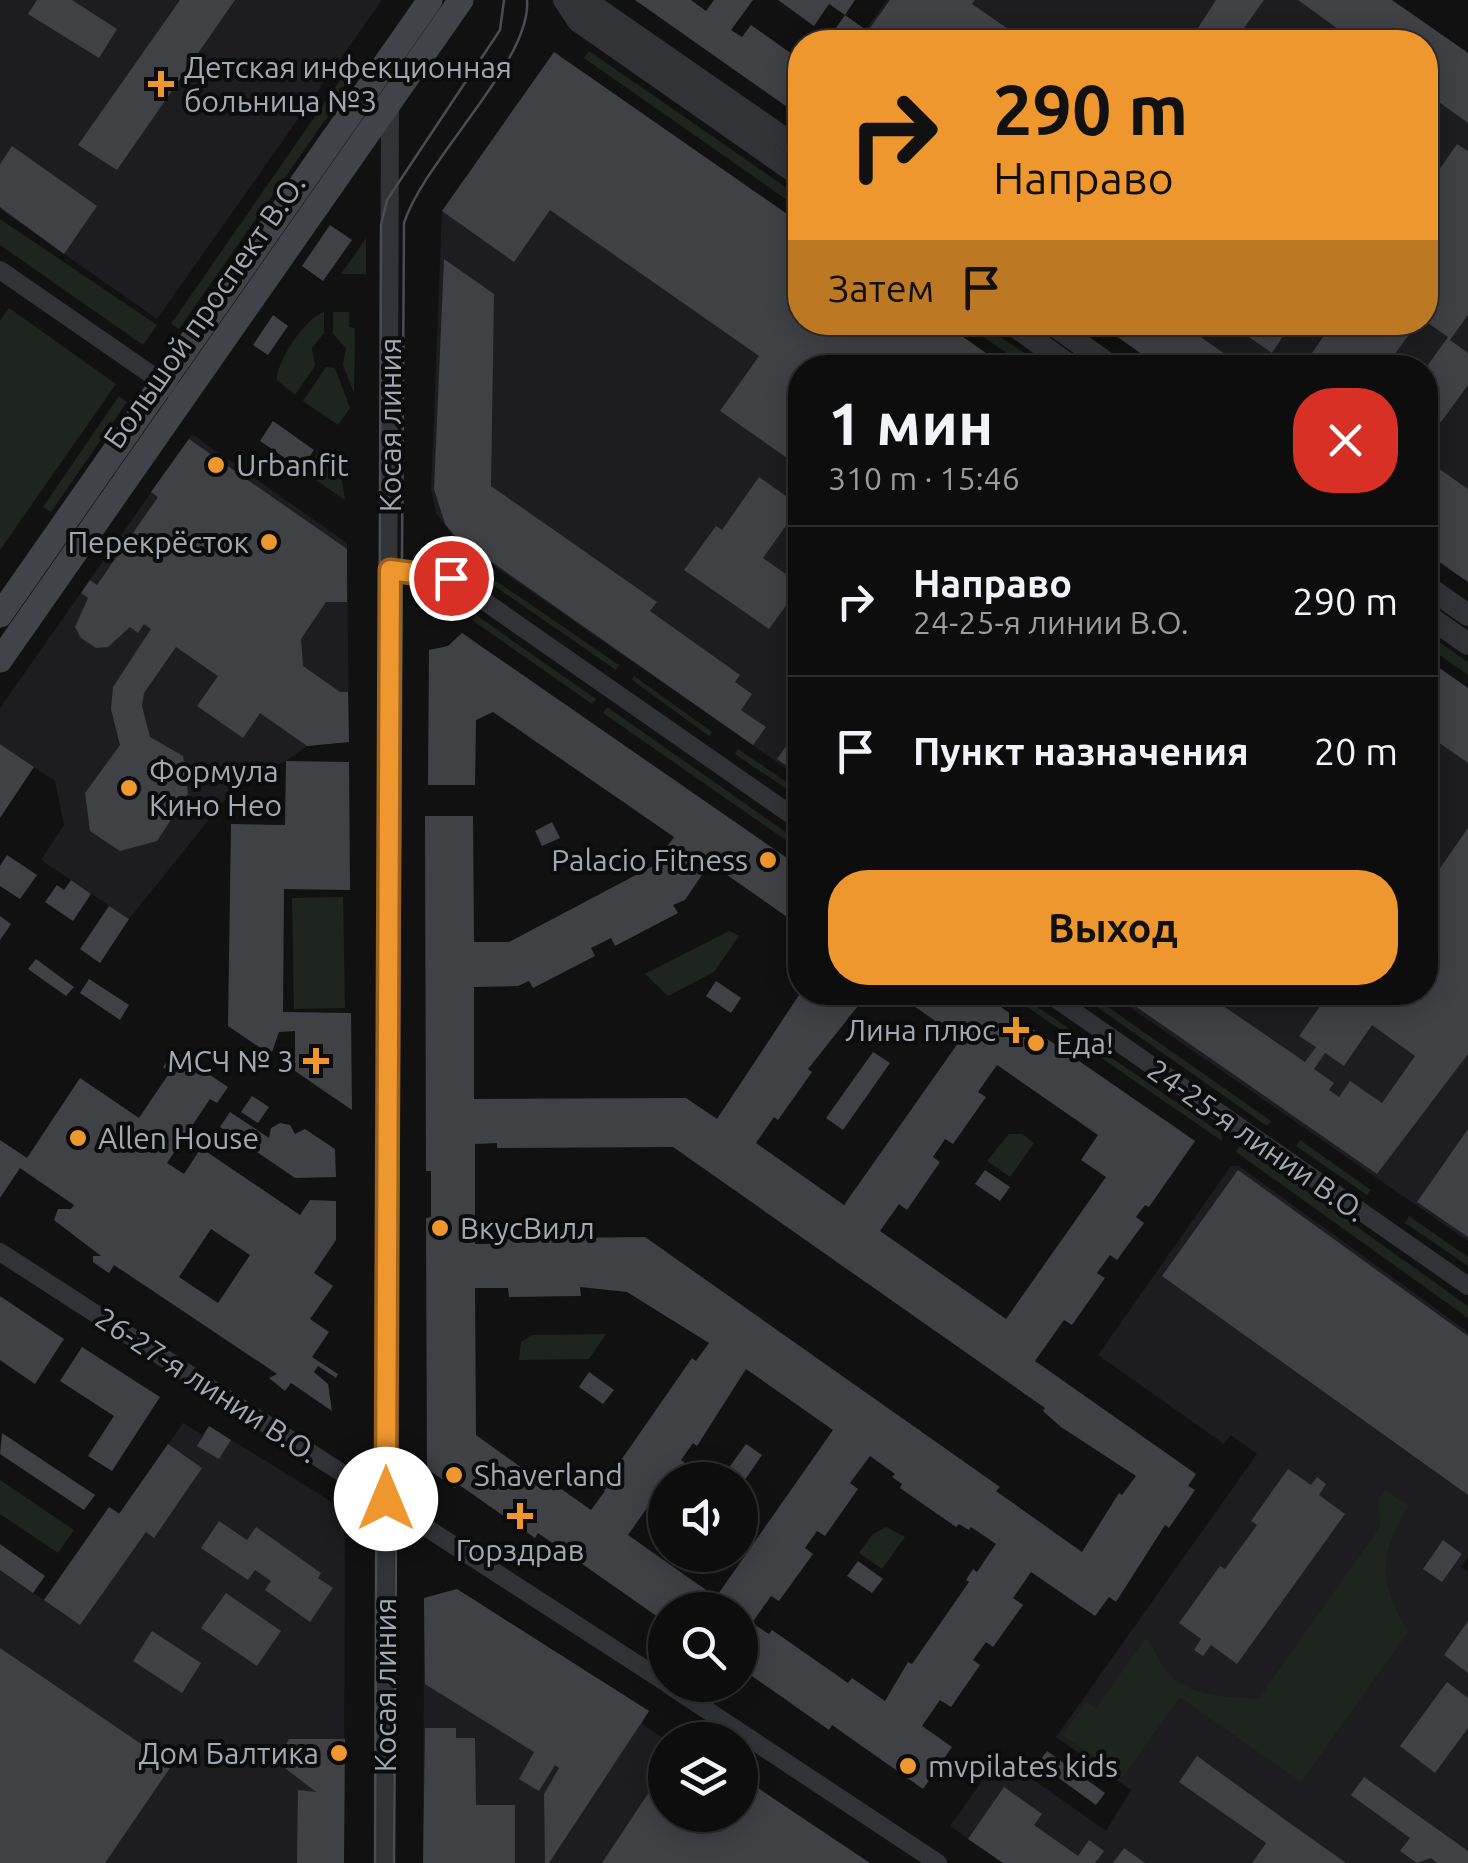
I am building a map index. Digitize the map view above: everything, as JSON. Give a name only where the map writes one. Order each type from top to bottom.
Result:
[{"type":"main road","name":"Большой проспект В.О.","points":[[0,660],[430,0]]},
{"type":"main road","name":"Большой проспект В.О.","points":[[0,614],[390,102],[461,0]]},
{"type":"street","points":[[564,0],[578,21],[788,168]]},
{"type":"street","points":[[585,0],[788,141]]},
{"type":"street","name":"Косая линия","points":[[382,69],[390,102],[384,1863]]},
{"type":"street","points":[[0,270],[173,390]]},
{"type":"street","points":[[1026,335],[1055,355]]},
{"type":"street","points":[[1067,335],[1096,355]]},
{"type":"street","points":[[390,570],[451,578],[788,813]]},
{"type":"street","points":[[1438,593],[1468,614]]},
{"type":"street","points":[[1438,623],[1468,644]]},
{"type":"street","name":"24-25-я линии В.О.","points":[[1065,1005],[1468,1286]]},
{"type":"street","name":"26-27-я линии В.О.","points":[[0,1252],[648,1671]]},
{"type":"street","name":"26-27-я линии В.О.","points":[[694,1702],[938,1863]]},
{"type":"shaded area","name":"Детская инфекционная больница №3","points":[[0,0],[382,0],[157,319],[0,209]]},
{"type":"shaded area","points":[[887,0],[1392,0],[1435,30],[866,30]]},
{"type":"shaded area","points":[[1438,32],[1468,53],[1468,582],[1438,561],[1438,355],[1144,355],[1114,335],[1438,335]]},
{"type":"shaded area","points":[[589,51],[788,189],[788,201],[584,58]]},
{"type":"shaded area","points":[[554,52],[788,215],[788,335],[960,335],[989,355],[788,355],[788,770],[455,539],[436,513],[431,489],[442,211]]},
{"type":"shaded area","points":[[354,60],[363,66],[179,329],[171,324]]},
{"type":"shaded area","points":[[0,219],[157,325],[143,345],[0,245]]},
{"type":"shaded area","points":[[366,238],[366,274],[341,274]]},
{"type":"shaded area","points":[[9,308],[116,384],[0,550],[0,321]]},
{"type":"shaded area","points":[[324,312],[324,333],[312,348],[315,366],[295,395],[277,380],[278,372],[301,331]]},
{"type":"shaded area","points":[[333,312],[349,312],[349,327],[355,328],[354,393],[343,365],[346,348],[333,334]]},
{"type":"shaded area","points":[[980,335],[998,335],[1027,355],[1010,355]]},
{"type":"shaded area","points":[[326,367],[335,368],[350,408],[338,425],[303,401]]},
{"type":"shaded area","points":[[119,396],[127,402],[51,512],[43,507]]},
{"type":"shaded area","points":[[192,434],[347,543],[349,742],[307,746],[286,761],[240,781],[129,919],[41,860],[64,825],[55,781],[0,744],[0,708]]},
{"type":"shaded area","points":[[318,452],[340,467],[345,500],[304,472]]},
{"type":"shaded area","points":[[470,563],[619,665],[616,670],[467,567]]},
{"type":"shaded area","points":[[476,615],[596,699],[592,704],[472,620]]},
{"type":"shaded area","points":[[1438,641],[1468,662],[1468,675],[1438,654]]},
{"type":"shaded area","points":[[1438,667],[1468,688],[1468,1241],[1126,1005],[1438,1005]]},
{"type":"shaded area","points":[[634,676],[712,732],[709,736],[632,680]]},
{"type":"shaded area","points":[[607,707],[788,834],[788,842],[603,713]]},
{"type":"shaded area","points":[[738,749],[788,783],[788,790],[735,754]]},
{"type":"shaded area","points":[[343,897],[345,1008],[294,1009],[292,898]]},
{"type":"shaded area","points":[[729,931],[739,936],[714,972],[668,996],[645,974]]},
{"type":"shaded area","points":[[1024,1005],[1035,1005],[1221,1133],[1222,1141]]},
{"type":"shaded area","points":[[1094,1005],[1105,1005],[1271,1121],[1267,1126]]},
{"type":"shaded area","points":[[1009,1134],[1022,1134],[1034,1143],[1010,1177],[987,1161]]},
{"type":"shaded area","points":[[1300,1140],[1371,1190],[1367,1195],[1296,1146]]},
{"type":"shaded area","points":[[1241,1144],[1468,1306],[1468,1318],[1236,1152]]},
{"type":"shaded area","points":[[1231,1166],[1239,1166],[1468,1332],[1468,1557],[1461,1567],[1468,1572],[1468,1863],[1003,1863],[950,1826],[1000,1756],[1106,1831],[1131,1790],[1056,1737],[1257,1454],[1231,1435],[1224,1444],[1098,1355]]},
{"type":"shaded area","points":[[1409,1216],[1468,1257],[1468,1266],[1405,1223]]},
{"type":"shaded area","points":[[606,1334],[589,1359],[519,1360],[521,1342],[532,1335]]},
{"type":"shaded area","points":[[183,1423],[203,1435],[209,1426],[345,1510],[344,1863],[0,1863],[0,1570],[44,1600],[109,1507],[120,1513]]},
{"type":"shaded area","points":[[0,1480],[74,1530],[58,1553],[0,1514]]},
{"type":"shaded area","points":[[1385,1490],[1408,1506],[1391,1539],[1386,1569],[1392,1599],[1408,1632],[1301,1782],[1180,1697],[1123,1777],[1063,1735],[1086,1702],[1096,1708],[1145,1639],[1167,1672],[1187,1687],[1210,1694],[1258,1699],[1380,1527],[1379,1499]]},
{"type":"shaded area","points":[[886,1527],[905,1537],[882,1569],[859,1553],[873,1534]]},
{"type":"shaded area","points":[[457,1589],[649,1711],[642,1724],[648,1728],[648,1832],[758,1832],[758,1822],[870,1863],[423,1863],[424,1598]]},
{"type":"building","points":[[37,0],[72,0],[117,29],[99,58],[28,14]]},
{"type":"building","points":[[180,0],[235,0],[117,170],[78,145]]},
{"type":"building","points":[[635,0],[691,0],[706,11],[714,0],[753,0],[731,30],[742,37],[751,25],[788,51],[788,108]]},
{"type":"building","points":[[778,0],[855,0],[845,15],[829,4],[814,26]]},
{"type":"building","points":[[890,0],[975,0],[972,4],[1010,30],[869,30]]},
{"type":"building","points":[[1216,0],[1264,0],[1243,30],[1197,30]]},
{"type":"building","points":[[1298,0],[1392,0],[1435,30],[1339,30]]},
{"type":"building","points":[[845,15],[866,30],[834,30]]},
{"type":"building","points":[[1438,32],[1468,53],[1468,123],[1438,101]]},
{"type":"building","points":[[554,52],[788,215],[788,335],[960,335],[989,355],[788,355],[788,459],[720,411],[759,356],[550,210],[514,262],[442,211]]},
{"type":"building","points":[[1457,144],[1468,151],[1468,315],[1450,340],[1468,353],[1468,385],[1441,422],[1435,355],[1448,337],[1438,330],[1438,171]]},
{"type":"building","points":[[12,146],[97,206],[64,254],[0,207],[0,164]]},
{"type":"building","points":[[330,225],[352,240],[323,281],[302,266]]},
{"type":"building","points":[[444,259],[494,294],[491,486],[657,602],[650,611],[740,675],[735,682],[752,694],[741,710],[766,727],[753,745],[456,537],[445,524],[434,489]]},
{"type":"building","points":[[273,315],[288,326],[268,355],[253,345]]},
{"type":"building","points":[[1115,335],[1198,335],[1226,355],[1143,355]]},
{"type":"building","points":[[1246,335],[1284,335],[1272,353]]},
{"type":"building","points":[[1324,335],[1409,335],[1394,355],[1311,355]]},
{"type":"building","points":[[273,421],[314,450],[301,469],[260,441]]},
{"type":"building","points":[[189,439],[347,549],[347,602],[326,602],[301,639],[303,666],[340,692],[348,692],[349,742],[307,746],[260,713],[243,738],[197,706],[218,676],[176,647],[144,693],[142,706],[150,737],[183,756],[188,794],[157,841],[120,851],[90,831],[85,793],[120,745],[111,709],[113,687],[151,629],[144,624],[138,633],[130,627],[108,647],[96,648],[81,638],[75,627],[88,598],[81,593],[90,580],[97,585],[158,497],[151,492]]},
{"type":"building","points":[[1438,468],[1468,489],[1468,582],[1438,561]]},
{"type":"building","points":[[759,477],[788,498],[788,523],[763,558],[788,576],[788,603],[769,629],[684,570],[716,526],[722,530]]},
{"type":"building","points":[[462,633],[788,859],[788,918],[710,863],[685,900],[673,905],[678,913],[615,946],[611,938],[591,948],[595,956],[533,988],[529,981],[518,986],[474,987],[474,1099],[686,1098],[717,1119],[792,1005],[856,1005],[808,1069],[812,1072],[778,1120],[774,1117],[756,1143],[844,1205],[961,1039],[913,1005],[998,1005],[1195,1141],[1149,1207],[1145,1205],[1136,1217],[1144,1223],[1117,1260],[1110,1255],[1097,1273],[1105,1278],[1072,1325],[1064,1320],[1035,1361],[1196,1474],[1188,1486],[1195,1490],[1169,1528],[1165,1525],[1116,1602],[1109,1597],[1095,1616],[1031,1572],[1013,1598],[1023,1605],[993,1647],[986,1642],[973,1660],[980,1665],[951,1707],[940,1700],[922,1726],[952,1747],[923,1789],[832,1725],[829,1730],[758,1680],[758,1627],[769,1634],[772,1630],[848,1683],[852,1678],[885,1701],[908,1662],[912,1664],[969,1582],[966,1580],[973,1569],[977,1572],[996,1544],[971,1527],[956,1527],[900,1488],[902,1484],[892,1477],[895,1474],[870,1456],[850,1483],[858,1489],[825,1536],[817,1531],[805,1548],[813,1554],[779,1601],[771,1596],[758,1614],[758,1592],[720,1592],[734,1572],[758,1572],[758,1537],[833,1430],[746,1369],[697,1446],[693,1443],[681,1460],[684,1462],[648,1462],[648,1509],[628,1535],[648,1549],[648,1572],[681,1572],[709,1592],[648,1592],[648,1610],[538,1533],[535,1538],[458,1484],[455,1488],[427,1469],[426,1218],[431,1217],[431,1171],[426,1171],[425,816],[473,816],[474,942],[509,942],[653,866],[674,837],[493,712],[476,720],[475,785],[428,785],[429,650],[448,646]],"holes":[[[997,1065],[1098,1135],[1081,1160],[1106,1177],[1006,1319],[880,1231],[899,1204],[907,1210],[940,1162],[933,1157],[945,1139],[953,1144],[986,1097],[978,1092]],[[497,1143],[497,1148],[673,1147],[1045,1408],[1043,1411],[1061,1427],[1136,1476],[1122,1495],[1119,1493],[1082,1552],[996,1491],[1000,1487],[645,1237],[497,1239],[497,1244],[475,1244],[475,1144]],[[580,1287],[627,1292],[709,1343],[696,1361],[692,1358],[601,1489],[605,1491],[591,1510],[557,1486],[554,1491],[476,1435],[475,1288],[508,1288],[509,1297],[581,1296]]]},
{"type":"building","points":[[1438,667],[1468,688],[1468,763],[1438,742]]},
{"type":"building","points":[[788,743],[788,767],[777,759]]},
{"type":"building","points":[[0,744],[34,767],[0,818]]},
{"type":"building","points":[[286,761],[349,762],[350,890],[284,889],[283,1012],[351,1013],[352,1110],[295,1071],[295,1031],[279,1032],[271,1055],[228,1026],[231,824],[285,825]]},
{"type":"building","points":[[552,822],[560,838],[542,846],[535,831]]},
{"type":"building","points":[[1468,828],[1468,1054],[1377,1174],[1134,1005],[1222,1005],[1305,1062],[1316,1047],[1299,1036],[1321,1005],[1438,1005],[1438,871]],"holes":[[[1372,1025],[1415,1056],[1382,1103],[1350,1081],[1339,1097],[1329,1090],[1334,1083],[1314,1069],[1325,1053],[1344,1066]]]},
{"type":"building","points":[[7,855],[37,875],[20,899],[0,886],[0,866]]},
{"type":"building","points":[[71,880],[91,894],[73,921],[45,902],[57,885],[64,890]]},
{"type":"building","points":[[109,906],[129,919],[100,963],[80,949]]},
{"type":"building","points":[[0,916],[11,924],[0,940]]},
{"type":"building","points":[[36,959],[74,987],[66,996],[28,969]]},
{"type":"building","points":[[89,979],[129,1005],[120,1020],[80,993]]},
{"type":"building","points":[[716,981],[741,998],[731,1013],[706,996]]},
{"type":"building","points":[[174,1051],[228,1087],[217,1103],[210,1099],[167,1163],[184,1174],[201,1148],[300,1215],[310,1200],[336,1201],[336,1240],[314,1273],[333,1286],[310,1319],[329,1332],[312,1357],[338,1374],[336,1378],[318,1366],[314,1372],[328,1384],[332,1411],[291,1383],[285,1391],[269,1378],[277,1374],[114,1265],[109,1273],[93,1262],[93,1256],[101,1256],[54,1220],[58,1209],[71,1209],[74,1205],[20,1168],[0,1198],[0,1140],[27,1158],[80,1078],[139,1118],[170,1072],[163,1067]],"holes":[[[211,1229],[250,1255],[218,1303],[179,1277]]]},
{"type":"building","points":[[873,1052],[890,1063],[843,1130],[826,1118]]},
{"type":"building","points":[[252,1096],[269,1107],[258,1123],[241,1112]]},
{"type":"building","points":[[230,1112],[269,1138],[271,1128],[280,1123],[290,1125],[295,1134],[305,1129],[335,1149],[336,1177],[295,1178],[220,1127]]},
{"type":"building","points":[[1468,1129],[1468,1237],[1417,1202]]},
{"type":"building","points":[[985,1170],[1010,1187],[1000,1201],[975,1184]]},
{"type":"building","points":[[1238,1170],[1468,1336],[1468,1495],[1162,1276]]},
{"type":"building","points":[[0,1296],[64,1339],[35,1384],[0,1360]]},
{"type":"building","points":[[82,1347],[160,1397],[112,1471],[88,1456],[114,1416],[60,1381]]},
{"type":"building","points":[[589,1372],[614,1390],[603,1404],[579,1387]]},
{"type":"building","points":[[209,1426],[231,1440],[219,1459],[197,1446]]},
{"type":"building","points":[[2,1433],[95,1495],[84,1510],[0,1454]]},
{"type":"building","points":[[168,1444],[202,1468],[154,1538],[146,1532],[80,1625],[44,1600],[109,1507],[119,1514]]},
{"type":"building","points":[[746,1444],[762,1455],[757,1462],[733,1462]]},
{"type":"building","points":[[1288,1469],[1311,1485],[1317,1477],[1326,1484],[1319,1495],[1345,1514],[1237,1664],[1211,1645],[1203,1656],[1194,1650],[1201,1639],[1179,1623],[1220,1566],[1225,1569],[1257,1525],[1251,1521]]},
{"type":"building","points":[[219,1521],[247,1540],[256,1527],[321,1573],[318,1578],[333,1588],[310,1622],[265,1590],[271,1581],[255,1570],[248,1580],[201,1548]]},
{"type":"building","points":[[1443,1540],[1462,1554],[1442,1582],[1423,1569]]},
{"type":"building","points":[[0,1544],[45,1576],[33,1593],[0,1570]]},
{"type":"building","points":[[858,1561],[883,1579],[872,1593],[847,1576]]},
{"type":"building","points":[[457,1589],[649,1711],[549,1863],[545,1863],[544,1794],[559,1768],[555,1765],[539,1791],[519,1779],[534,1752],[425,1684],[424,1598]]},
{"type":"building","points":[[226,1593],[281,1631],[257,1666],[201,1628]]},
{"type":"building","points":[[1468,1621],[1468,1673],[1444,1655]]},
{"type":"building","points":[[152,1631],[201,1663],[182,1693],[133,1661]]},
{"type":"building","points":[[0,1648],[172,1765],[105,1863],[0,1863]]},
{"type":"building","points":[[1447,1682],[1468,1698],[1468,1728],[1435,1773],[1400,1746]]},
{"type":"building","points":[[425,1728],[456,1728],[456,1738],[475,1738],[476,1805],[515,1805],[515,1863],[423,1863]]},
{"type":"building","points":[[289,1739],[345,1739],[344,1863],[297,1863],[298,1790],[316,1792],[277,1762]]},
{"type":"building","points":[[1047,1751],[1105,1793],[1096,1805],[1038,1763]]},
{"type":"building","points":[[1197,1756],[1346,1863],[1252,1863],[1266,1843],[1179,1782]]},
{"type":"building","points":[[1364,1777],[1468,1851],[1468,1863],[1437,1863],[1431,1858],[1417,1863],[1400,1851],[1410,1838],[1351,1795]]},
{"type":"building","points":[[1004,1787],[1042,1814],[1034,1825],[1078,1856],[1089,1840],[1104,1851],[1095,1863],[1003,1863],[968,1839]]},
{"type":"building","points":[[758,1788],[870,1863],[602,1863],[648,1794],[648,1832],[758,1832]]},
{"type":"building","points":[[1124,1848],[1145,1863],[1113,1863]]},
{"type":"tram line","points":[[375,1863],[381,225],[387,200],[500,30],[504,0]]},
{"type":"tram line","points":[[394,1863],[404,223],[433,169],[513,51],[524,24],[527,0]]},
{"type":"place","name":"Детская инфекционная больница №3","points":[[161,84]]},
{"type":"place","name":"Urbanfit","points":[[216,465]]},
{"type":"place","name":"Перекрёсток","points":[[269,542]]},
{"type":"place","name":"Формула Кино Нео","points":[[129,788]]},
{"type":"place","name":"Palacio Fitness","points":[[768,860]]},
{"type":"place","name":"Лина плюс","points":[[1016,1030]]},
{"type":"place","name":"Еда!","points":[[1036,1043]]},
{"type":"place","name":"МСЧ № 3","points":[[316,1061]]},
{"type":"place","name":"Allen House","points":[[78,1138]]},
{"type":"place","name":"ВкусВилл","points":[[440,1228]]},
{"type":"place","name":"Shaverland","points":[[454,1475]]},
{"type":"place","name":"Горздрав","points":[[520,1516]]},
{"type":"place","name":"Дом Балтика","points":[[339,1753]]},
{"type":"place","name":"mvpilates kids","points":[[908,1766]]},
{"type":"route","points":[[386,1499],[390,570],[451,578]]}]
